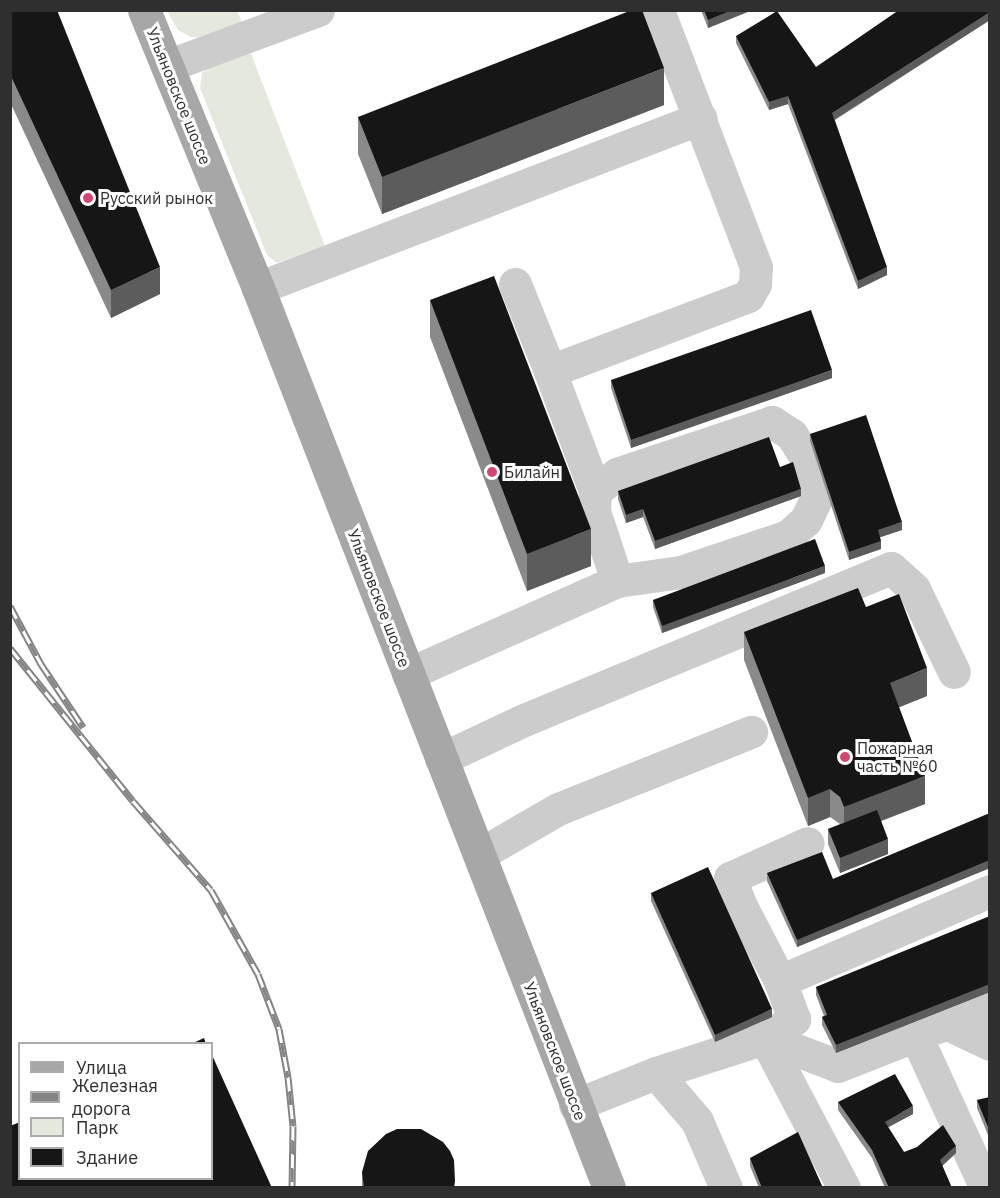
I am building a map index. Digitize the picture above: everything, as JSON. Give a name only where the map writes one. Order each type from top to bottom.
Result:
[{"type":"main road","name":"Ульяновское шоссе","points":[[144,10],[258,288],[609,1188]]},
{"type":"street","points":[[167,66],[318,10]]},
{"type":"street","points":[[550,371],[748,296],[755,284],[756,267],[658,10]]},
{"type":"street","points":[[258,288],[700,118]]},
{"type":"street","points":[[515,284],[595,491],[594,511],[617,581]]},
{"type":"street","points":[[408,674],[617,581],[681,572],[788,536],[806,520],[818,494],[807,461],[792,435],[772,422],[617,474],[595,491]]},
{"type":"street","points":[[441,759],[524,720],[891,568],[914,590],[954,672]]},
{"type":"street","points":[[480,854],[558,809],[751,732]]},
{"type":"street","points":[[575,1105],[656,1073],[765,1038],[794,1019],[780,981],[740,904],[730,878],[808,843]]},
{"type":"street","points":[[780,981],[990,891]]},
{"type":"street","points":[[765,1038],[838,1066],[990,1006]]},
{"type":"street","points":[[946,1023],[990,1044]]},
{"type":"street","points":[[916,1036],[986,1188]]},
{"type":"street","points":[[765,1038],[844,1188]]},
{"type":"street","points":[[656,1073],[697,1121],[726,1188]]},
{"type":"green space","points":[[167,11],[237,11],[243,24],[205,38],[191,37],[178,30]]},
{"type":"green space","points":[[250,51],[325,246],[277,263],[267,255],[200,88],[202,73],[212,65]]},
{"type":"building","name":"Русский рынок","points":[[10,10],[57,10],[160,267],[111,290],[10,74]]},
{"type":"building","points":[[632,10],[642,10],[664,68],[382,177],[358,117]]},
{"type":"building","points":[[704,10],[732,10],[708,20]]},
{"type":"building","points":[[899,10],[990,10],[990,12],[832,113],[887,267],[858,281],[788,96],[769,102],[736,36],[777,11],[816,67]]},
{"type":"building","points":[[494,276],[591,529],[527,554],[430,300]]},
{"type":"building","points":[[811,310],[832,370],[631,440],[611,380]]},
{"type":"building","points":[[866,415],[902,522],[878,530],[881,541],[849,552],[810,434]]},
{"type":"building","points":[[769,437],[780,467],[793,462],[801,489],[655,541],[643,509],[626,515],[618,491]]},
{"type":"building","points":[[815,539],[825,566],[662,626],[653,600]]},
{"type":"building","name":"Пожарная часть №60","points":[[858,588],[866,607],[899,594],[927,668],[890,683],[925,776],[844,807],[840,797],[830,789],[808,798],[744,632]]},
{"type":"building","points":[[877,810],[888,839],[840,858],[828,829]]},
{"type":"building","points":[[990,813],[990,860],[797,940],[767,873],[822,852],[833,879]]},
{"type":"building","points":[[708,867],[772,1009],[715,1035],[651,893]]},
{"type":"building","points":[[990,916],[990,984],[836,1045],[822,1017],[827,1015],[816,987]]},
{"type":"building","points":[[213,1057],[272,1188],[10,1188],[10,1126],[18,1123],[18,1180],[213,1180]]},
{"type":"building","points":[[895,1074],[913,1106],[885,1122],[904,1152],[917,1147],[943,1125],[956,1146],[940,1160],[952,1188],[889,1188],[872,1150],[838,1102]]},
{"type":"building","points":[[990,1097],[990,1132],[977,1100]]},
{"type":"building","points":[[397,1129],[421,1129],[443,1142],[454,1160],[454,1188],[364,1188],[362,1172],[368,1151],[386,1134]]},
{"type":"building","points":[[798,1132],[823,1188],[762,1188],[750,1158]]},
{"type":"railway","points":[[10,606],[41,664],[83,727]]},
{"type":"railway","points":[[10,648],[133,801],[211,890],[258,974],[279,1029],[288,1077],[293,1126],[292,1188]]},
{"type":"place","name":"Русский рынок","points":[[88,198]]},
{"type":"place","name":"Билайн","points":[[492,472]]},
{"type":"place","name":"Пожарная часть №60","points":[[845,757]]}]
